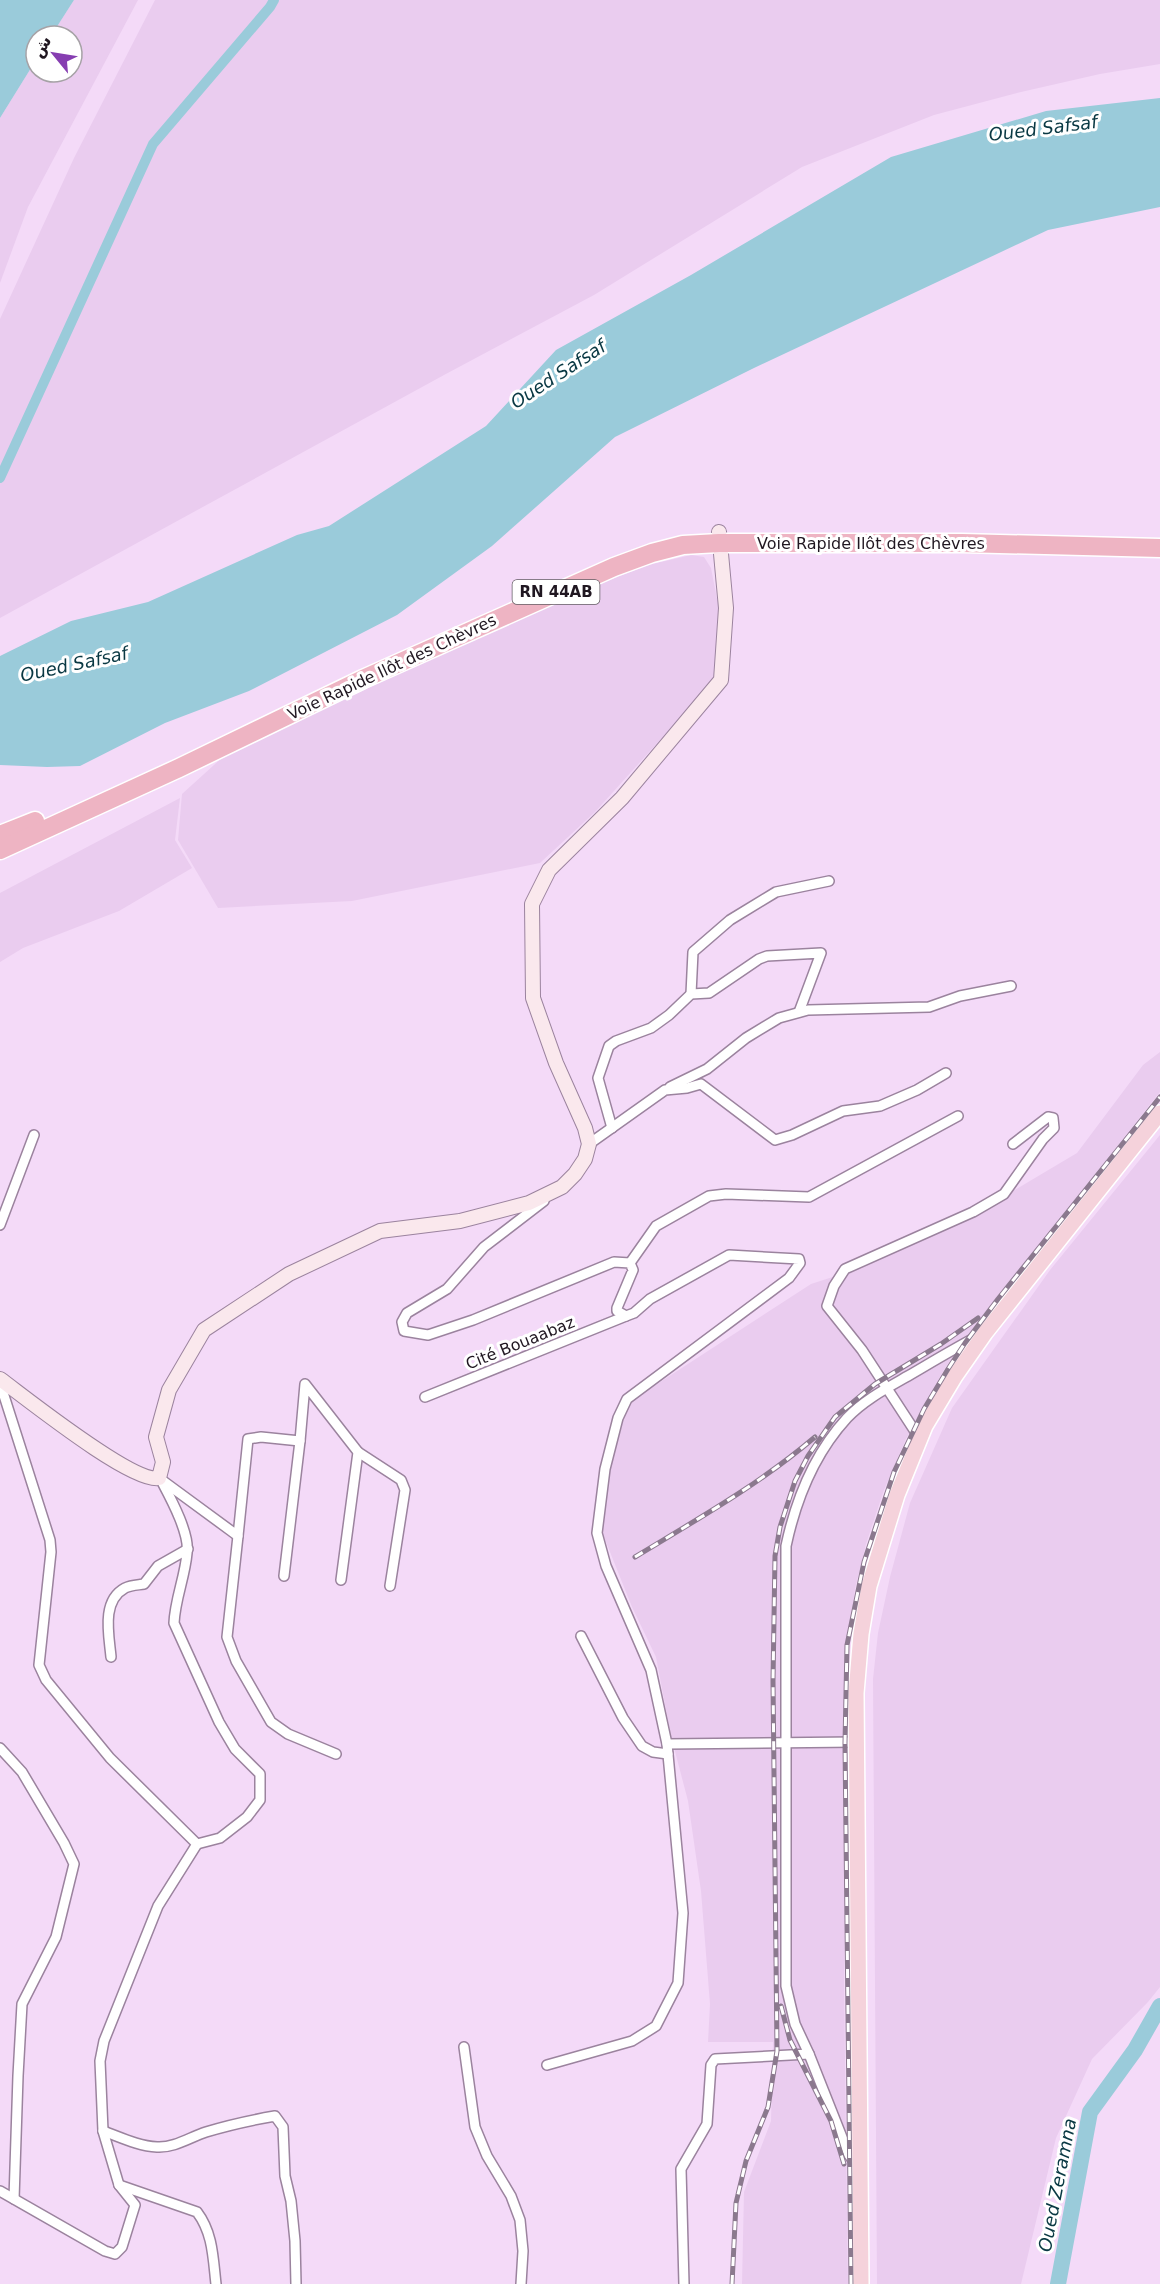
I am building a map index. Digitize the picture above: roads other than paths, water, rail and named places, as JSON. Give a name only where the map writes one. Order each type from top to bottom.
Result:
[{"type":"highway","name":"Voie Rapide Ilôt des Chèvres","points":[[0,850],[179,768],[374,674],[614,567],[652,553],[743,531],[1160,535]]},
{"type":"highway","name":"Voie Rapide Ilôt des Chèvres","points":[[0,836],[97,794],[471,616],[621,551],[672,537],[1160,548]]},
{"type":"main road","points":[[861,2284],[856,1742],[857,1663],[869,1586],[897,1495],[920,1439],[955,1376],[985,1333],[1160,1113]]},
{"type":"street","points":[[630,1263],[614,1262],[473,1320],[428,1335],[405,1331],[402,1322],[407,1313],[447,1289],[484,1247],[562,1187],[585,1159],[589,1144],[585,1128],[556,1063],[533,998],[532,904],[549,870],[622,798],[721,680],[726,608],[719,538]]},
{"type":"street","points":[[691,994],[693,952],[730,920],[776,892],[829,881]]},
{"type":"street","points":[[612,1128],[598,1078],[609,1046],[616,1041],[651,1028],[669,1016],[691,994],[709,993],[766,956],[821,953],[799,1012]]},
{"type":"street","points":[[589,1144],[666,1090],[707,1069],[746,1038],[779,1018],[799,1012],[834,1008],[928,1007],[960,996],[1011,986]]},
{"type":"street","points":[[666,1090],[701,1084],[775,1140],[792,1135],[843,1111],[880,1106],[917,1090],[946,1073]]},
{"type":"street","points":[[630,1263],[656,1226],[709,1196],[726,1194],[809,1197],[958,1116]]},
{"type":"street","points":[[920,1439],[862,1350],[827,1306],[834,1286],[844,1269],[973,1212],[1004,1194],[1043,1139],[1054,1128],[1053,1118],[1048,1117],[1013,1144]]},
{"type":"street","points":[[0,1225],[34,1135]]},
{"type":"street","points":[[0,2191],[105,2251],[115,2254],[123,2247],[135,2205],[119,2185],[103,2131],[100,2061],[104,2041],[158,1905],[197,1844],[220,1838],[235,1828],[260,1800],[260,1774],[235,1749],[219,1722],[174,1623],[174,1609],[188,1549],[177,1508],[159,1478],[163,1462],[156,1437],[169,1390],[204,1329],[289,1274],[380,1231],[460,1221],[529,1203],[562,1187]]},
{"type":"street","name":"Cité Bouaabaz","points":[[425,1397],[634,1313],[650,1299],[729,1255],[799,1258],[800,1263],[789,1278],[627,1399],[618,1418],[605,1469],[597,1533],[606,1566],[651,1670],[667,1749]]},
{"type":"street","points":[[626,1316],[617,1311],[633,1270],[630,1263]]},
{"type":"street","points":[[860,2170],[849,2155],[795,2024],[786,1986],[784,1561],[790,1524],[811,1470],[829,1441],[848,1417],[887,1388],[985,1333]]},
{"type":"street","points":[[0,1381],[102,1453],[144,1477],[159,1478],[238,1536]]},
{"type":"street","points":[[0,1381],[50,1540],[39,1665],[46,1680],[110,1758],[197,1844]]},
{"type":"street","points":[[284,1576],[305,1384],[358,1452],[401,1480],[405,1490],[390,1586]]},
{"type":"street","points":[[300,1441],[261,1437],[248,1439],[227,1637],[236,1661],[272,1722],[288,1734],[336,1754]]},
{"type":"street","points":[[341,1580],[358,1452]]},
{"type":"street","points":[[111,1657],[107,1622],[114,1597],[126,1587],[144,1584],[158,1566],[188,1549]]},
{"type":"street","points":[[581,1636],[623,1718],[642,1746],[653,1752],[667,1749],[856,1742]]},
{"type":"street","points":[[0,1748],[22,1772],[74,1864],[56,1937],[22,2004],[14,2199]]},
{"type":"street","points":[[547,2065],[632,2041],[656,2026],[668,2007],[678,1983],[682,1913],[667,1749]]},
{"type":"street","points":[[464,2047],[475,2127],[487,2157],[511,2196],[520,2220],[523,2251],[521,2284]]},
{"type":"street","points":[[684,2284],[681,2169],[707,2124],[711,2065],[715,2059],[809,2054]]},
{"type":"street","points":[[103,2131],[143,2145],[172,2146],[203,2133],[275,2116],[283,2127],[284,2159],[295,2241],[296,2284]]},
{"type":"street","points":[[119,2185],[197,2212],[204,2221],[211,2239],[216,2284]]},
{"type":"water","points":[[0,0],[74,0],[59,24],[24,24],[24,79],[0,118]]},
{"type":"water","name":"Oued Safsaf","points":[[1160,98],[1160,207],[1048,230],[754,368],[615,437],[492,546],[397,615],[249,691],[165,723],[80,766],[0,765],[0,656],[71,621],[148,602],[297,535],[329,526],[486,426],[556,350],[691,275],[891,157],[1046,111]]},
{"type":"waterway","points":[[0,478],[153,144],[274,0]]},
{"type":"waterway","name":"Oued Zeramna","points":[[1058,2284],[1090,2112],[1135,2050],[1160,2006]]},
{"type":"railway","points":[[851,2284],[845,1743],[847,1645],[864,1562],[894,1472],[924,1409],[948,1369],[998,1299],[1160,1097]]},
{"type":"railway","points":[[732,2284],[736,2203],[746,2161],[768,2107],[777,2051],[773,1681],[775,1556],[780,1527],[795,1481],[808,1456],[835,1417],[875,1384],[941,1344],[978,1318]]},
{"type":"railway","points":[[635,1557],[750,1486],[815,1437]]},
{"type":"railway","points":[[781,2006],[790,2040],[831,2121],[844,2164]]}]
